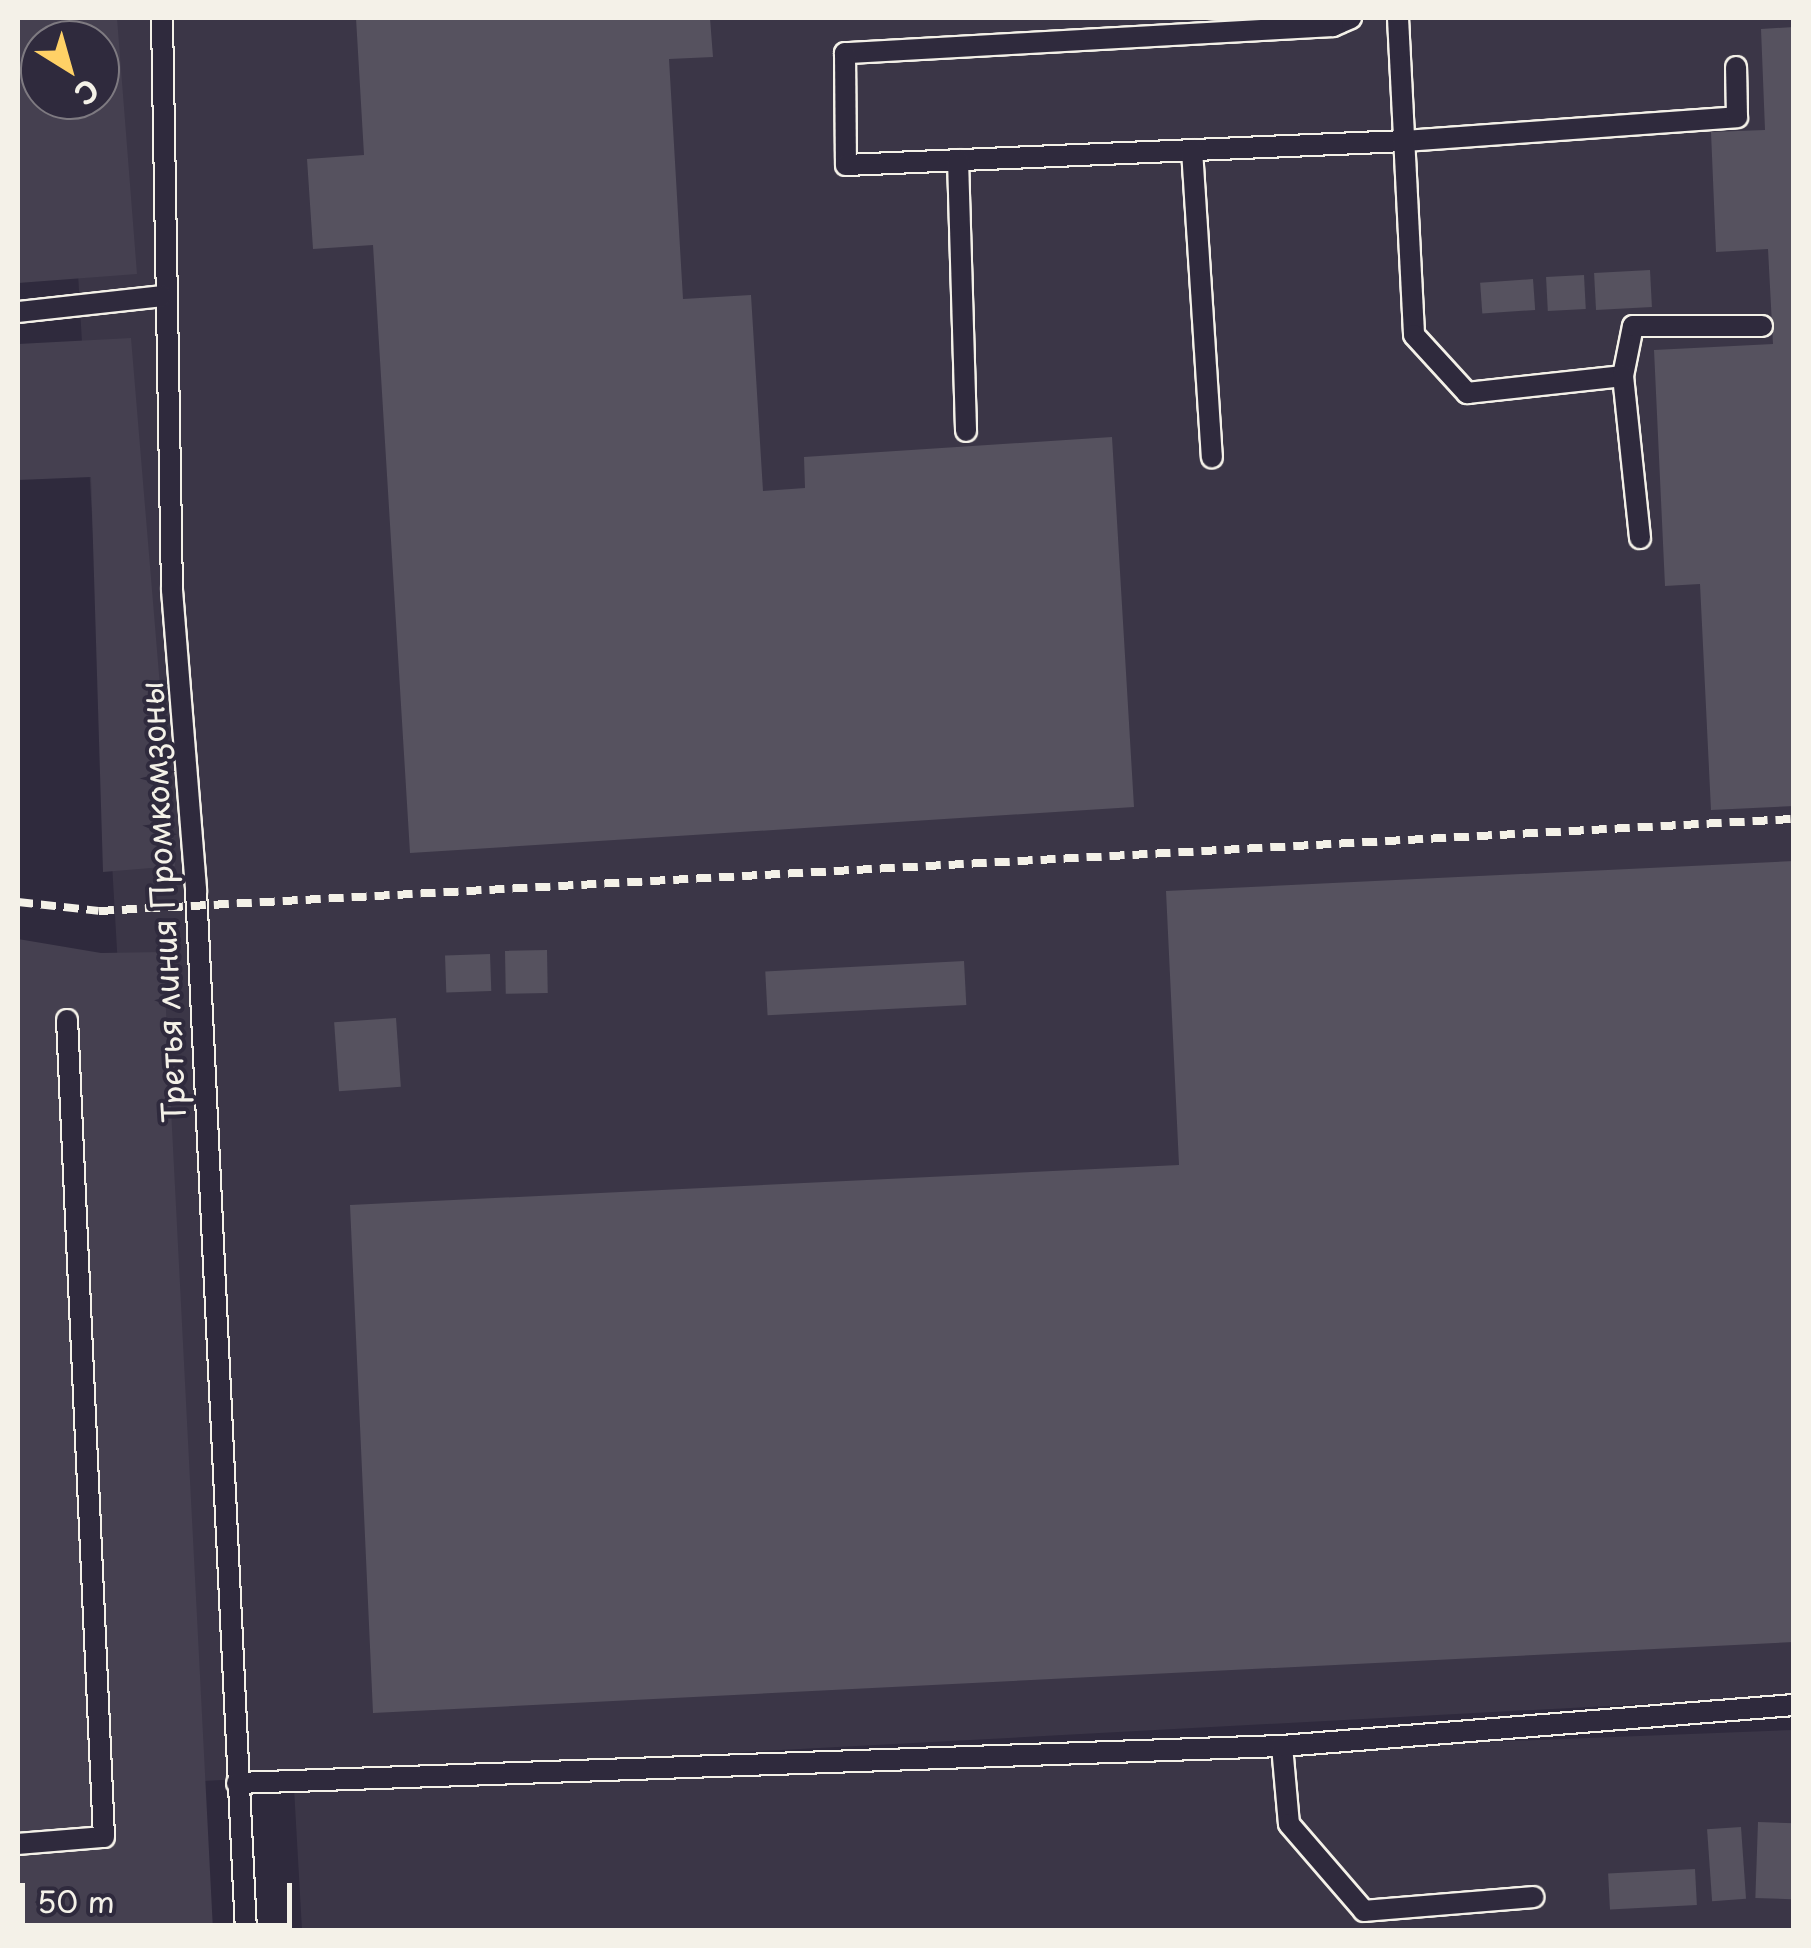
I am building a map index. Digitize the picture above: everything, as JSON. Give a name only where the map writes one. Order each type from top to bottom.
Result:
[{"type":"lane","name":"Третья линия Промкомзоны","points":[[162,18],[162,296],[172,590],[196,890],[246,1930]]},
{"type":"lane","points":[[1350,18],[1333,26],[845,53],[846,166],[1404,141],[1737,117],[1736,67]]},
{"type":"lane","points":[[1398,18],[1414,335],[1468,393],[1623,376]]},
{"type":"lane","points":[[1192,150],[1212,457]]},
{"type":"lane","points":[[958,160],[966,431]]},
{"type":"lane","points":[[18,312],[162,296]]},
{"type":"lane","points":[[1640,538],[1623,376],[1634,326],[1762,326]]},
{"type":"lane","points":[[18,1844],[104,1837],[67,1020]]},
{"type":"lane","points":[[236,1782],[1282,1746],[1794,1706]]},
{"type":"lane","points":[[1282,1746],[1289,1824],[1364,1911],[1534,1897]]},
{"type":"shaded area","points":[[18,18],[117,18],[20,20],[20,120],[120,120],[120,56],[137,274],[18,283]]},
{"type":"shaded area","points":[[63,18],[1793,18],[1793,1696],[165,1783],[69,120],[120,120],[120,20]]},
{"type":"shaded area","points":[[131,338],[175,866],[103,872],[91,477],[18,480],[18,344]]},
{"type":"shaded area","points":[[18,939],[101,953],[163,952],[213,1930],[18,1930]]},
{"type":"shaded area","points":[[1793,1730],[1793,1930],[302,1930],[294,1788]]},
{"type":"building","points":[[356,18],[710,18],[713,57],[669,59],[683,299],[751,295],[763,491],[805,488],[804,457],[1112,437],[1134,807],[410,853],[373,245],[313,249],[307,159],[364,155]]},
{"type":"building","points":[[1794,27],[1794,806],[1711,810],[1700,584],[1665,586],[1654,350],[1773,344],[1768,249],[1716,252],[1711,132],[1765,130],[1761,29]]},
{"type":"building","points":[[1650,270],[1652,307],[1596,310],[1594,273]]},
{"type":"building","points":[[1584,275],[1586,309],[1548,311],[1546,277]]},
{"type":"building","points":[[1533,279],[1535,310],[1482,314],[1480,283]]},
{"type":"building","points":[[1794,861],[1794,1642],[373,1713],[350,1205],[1179,1165],[1166,891]]},
{"type":"building","points":[[547,950],[548,993],[506,994],[505,951]]},
{"type":"building","points":[[490,954],[491,991],[446,993],[445,956]]},
{"type":"building","points":[[964,961],[966,1005],[768,1015],[765,971]]},
{"type":"building","points":[[396,1018],[401,1087],[339,1091],[334,1022]]},
{"type":"building","points":[[1758,1822],[1794,1823],[1791,1899],[1755,1898]]},
{"type":"building","points":[[1741,1827],[1746,1899],[1712,1901],[1707,1829]]},
{"type":"building","points":[[1695,1869],[1697,1905],[1610,1910],[1608,1874]]},
{"type":"railway","points":[[18,902],[99,911],[1794,819]]}]
